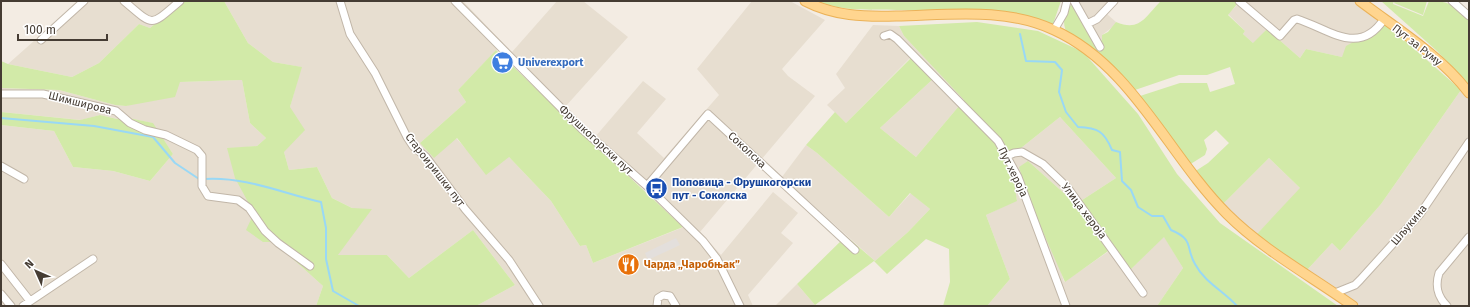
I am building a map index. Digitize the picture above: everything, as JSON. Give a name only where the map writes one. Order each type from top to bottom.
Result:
[{"type":"main road","points":[[805,1],[818,8],[846,15],[870,17],[999,15],[1026,20],[1054,30],[1093,54],[1111,70],[1151,118],[1189,172],[1226,213],[1249,235],[1353,306]]},
{"type":"main road","name":"Пут за Руму","points":[[1360,1],[1438,61],[1469,92]]},
{"type":"street","points":[[41,40],[84,1]]},
{"type":"street","points":[[124,1],[145,19],[151,21],[156,20],[180,1]]},
{"type":"street","name":"Староиришки пут","points":[[340,1],[350,34],[375,74],[407,137],[413,146],[426,157],[465,209],[509,260],[539,306]]},
{"type":"street","name":"Фрушкогорски пут","points":[[455,1],[582,128],[647,186],[712,252],[740,306]]},
{"type":"street","points":[[1054,30],[1064,13],[1067,1]]},
{"type":"street","points":[[1074,1],[1100,47]]},
{"type":"street","points":[[1088,24],[1097,19],[1114,1]]},
{"type":"street","points":[[1239,1],[1280,36],[1294,20],[1298,19],[1340,37],[1358,38],[1377,29],[1384,19]]},
{"type":"street","points":[[1452,1],[1469,16]]},
{"type":"street","name":"Пут хероја","points":[[884,36],[890,34],[897,38],[998,141],[1018,177],[1066,306]]},
{"type":"street","name":"Шимширова","points":[[1,94],[43,94],[116,111],[130,124],[145,130],[166,135],[197,150],[202,156],[202,186],[208,196],[238,200],[249,208],[269,235],[310,266]]},
{"type":"street","name":"Соколска","points":[[647,186],[708,114],[855,250]]},
{"type":"street","name":"Шљукина","points":[[1335,293],[1355,285],[1420,214],[1469,142]]},
{"type":"street","name":"Улица хероја","points":[[1007,156],[1022,152],[1043,164],[1068,188],[1143,294]]},
{"type":"street","points":[[1,166],[24,179]]},
{"type":"street","points":[[1447,306],[1437,291],[1437,280],[1439,273],[1469,238]]},
{"type":"street","points":[[23,306],[93,259]]},
{"type":"street","points":[[1,264],[30,302]]},
{"type":"street","points":[[1,294],[11,306]]},
{"type":"street","points":[[657,306],[658,298],[663,295],[670,296],[676,306]]},
{"type":"shaded area","points":[[79,1],[183,1],[150,28],[139,24],[99,63],[72,77],[8,64]]},
{"type":"shaded area","points":[[224,1],[463,1],[503,43],[458,90],[466,102],[420,143],[456,138],[466,149],[509,157],[551,201],[580,246],[586,245],[593,263],[689,225],[595,137],[643,81],[666,99],[637,133],[664,158],[719,95],[697,69],[752,1],[790,1],[825,20],[782,69],[788,76],[815,96],[700,232],[721,255],[773,192],[798,213],[781,233],[793,243],[748,295],[753,306],[476,306],[515,285],[473,230],[409,278],[387,255],[338,255],[352,208],[332,198],[317,167],[289,170],[284,152],[290,107],[301,67],[273,62],[248,43]]},
{"type":"shaded area","points":[[557,1],[583,1],[628,37],[565,107],[512,52]]},
{"type":"shaded area","points":[[1070,1],[1119,1],[1107,14],[1116,22],[1114,26],[1102,35],[1102,40],[1097,42]]},
{"type":"shaded area","points":[[1235,1],[1356,1],[1386,24],[1362,38],[1342,57],[1306,49],[1300,58],[1267,29],[1254,44],[1243,34],[1245,31],[1228,14],[1238,4]]},
{"type":"shaded area","points":[[873,25],[899,26],[904,36],[964,100],[916,157],[880,128],[933,79],[911,57],[846,123],[827,105],[845,88],[836,74]]},
{"type":"shaded area","points":[[242,80],[250,123],[266,138],[257,146],[228,149],[274,242],[323,286],[316,306],[1,306],[1,125],[54,131],[73,167],[113,171],[150,181],[173,154],[152,123],[129,118],[117,119],[100,115],[81,120],[1,112],[1,88],[59,90],[115,105],[126,106],[180,82]]},
{"type":"shaded area","points":[[1461,90],[1469,99],[1469,306],[1361,306],[1307,270],[1332,243],[1340,251],[1381,204]]},
{"type":"shaded area","points":[[1060,117],[1116,178],[1076,204],[1028,161],[1064,282],[1112,249],[1127,273],[1164,236],[1183,268],[1157,306],[987,306],[1010,279],[986,215],[1017,200],[1006,160]]},
{"type":"shaded area","points":[[806,145],[889,217],[911,193],[930,209],[908,232],[875,261],[782,177]]},
{"type":"shaded area","points":[[1269,158],[1301,189],[1256,235],[1223,204]]},
{"type":"shaded area","points":[[676,238],[680,245],[648,260],[645,253]]},
{"type":"shaded area","points":[[797,284],[815,305],[775,306]]},
{"type":"green space","points":[[183,1],[224,1],[248,43],[273,62],[302,67],[290,107],[305,130],[284,152],[289,170],[317,167],[332,198],[352,208],[372,209],[338,255],[387,255],[409,278],[473,230],[515,285],[476,306],[316,306],[323,286],[274,242],[263,242],[246,230],[254,213],[235,178],[227,148],[257,146],[266,138],[250,123],[242,80],[180,82],[175,97],[126,106],[115,105],[59,90],[1,88],[1,61],[8,64],[72,77],[99,63],[139,24],[150,28]]},
{"type":"green space","points":[[818,1],[1061,1],[1053,24],[1015,16],[975,12],[857,9],[827,5]]},
{"type":"green space","points":[[1161,1],[1235,1],[1238,3],[1228,15],[1245,31],[1243,34],[1253,43],[1267,29],[1300,58],[1306,49],[1342,57],[1346,46],[1386,24],[1461,90],[1381,204],[1340,251],[1332,243],[1307,270],[1256,235],[1300,188],[1269,158],[1223,204],[1194,172],[1208,163],[1229,143],[1216,130],[1204,140],[1207,149],[1205,155],[1189,165],[1140,96],[1180,83],[1207,83],[1210,92],[1235,84],[1230,67],[1207,75],[1179,75],[1135,90],[1110,63],[1068,34],[1066,30],[1064,18],[1067,10],[1072,4],[1097,42],[1102,40],[1102,35],[1108,32],[1116,22],[1124,25],[1131,25],[1142,21]]},
{"type":"green space","points":[[1381,1],[1394,1],[1393,4],[1423,16],[1429,1],[1443,2],[1451,5],[1469,21],[1469,85],[1437,51]]},
{"type":"green space","points":[[1395,1],[1427,1],[1423,15],[1394,3]]},
{"type":"green space","points":[[977,22],[1038,31],[1083,52],[1138,114],[1177,174],[1220,223],[1338,306],[1157,306],[1183,268],[1164,237],[1127,273],[1111,249],[1065,282],[1028,198],[1019,167],[1028,161],[1076,204],[1116,178],[1060,117],[1006,160],[1014,182],[1017,201],[986,215],[1010,279],[987,306],[943,306],[950,282],[949,249],[926,239],[887,274],[874,261],[815,305],[797,284],[846,236],[875,261],[908,232],[930,209],[910,193],[889,217],[806,145],[835,112],[846,123],[912,57],[933,79],[880,128],[916,157],[964,100],[904,36],[899,26]]},
{"type":"green space","points":[[496,50],[683,227],[593,263],[586,245],[580,246],[551,201],[509,157],[486,175],[457,138],[434,158],[420,143],[466,102],[458,90]]},
{"type":"green space","points":[[1,112],[80,120],[100,115],[117,119],[129,118],[153,123],[173,154],[150,181],[113,171],[73,167],[54,131],[1,125]]},
{"type":"waterway","points":[[1020,34],[1026,61],[1055,62],[1062,70],[1059,92],[1066,112],[1078,127],[1091,128],[1100,132],[1112,150],[1120,152],[1122,181],[1131,190],[1138,207],[1152,216],[1163,216],[1171,230],[1179,234],[1187,241],[1192,258],[1199,271],[1209,282],[1237,306]]},
{"type":"waterway","points":[[1,118],[94,126],[153,137],[175,163],[199,179]]},
{"type":"waterway","points":[[204,179],[234,180],[263,186],[321,202],[326,228],[326,259],[333,291],[359,306]]},
{"type":"place","name":"Univerexport","points":[[503,62]]},
{"type":"place","name":"Поповица - Фрушкогорски пут - Соколска","points":[[657,188]]},
{"type":"place","name":"Чарда „Чаробњак”","points":[[629,264]]}]
